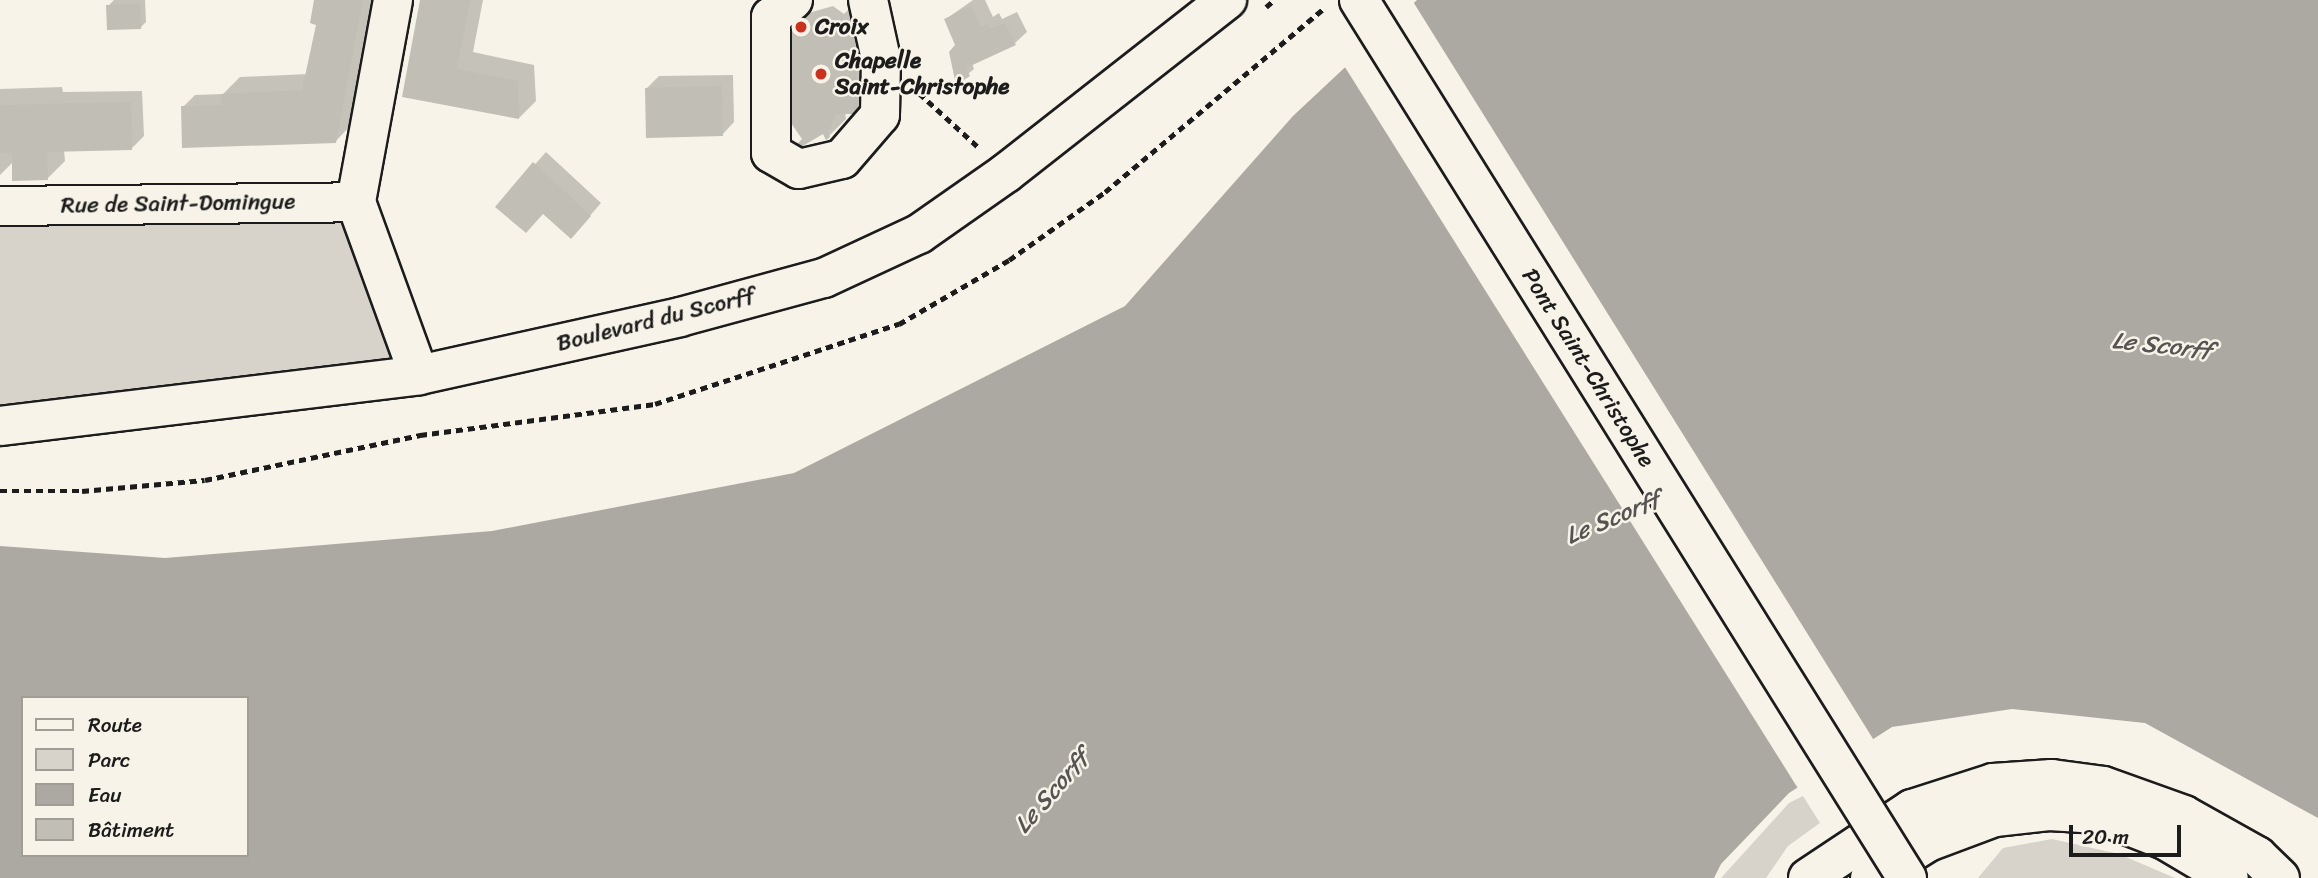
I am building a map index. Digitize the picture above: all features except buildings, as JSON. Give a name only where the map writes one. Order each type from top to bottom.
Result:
[{"type":"main road","points":[[393,0],[356,202],[418,375]]},
{"type":"main road","points":[[793,0],[771,17],[771,153],[799,169],[842,159],[880,115],[881,59],[868,0]]},
{"type":"main road","name":"Boulevard du Scorff","points":[[0,426],[418,375],[680,317],[824,278],[919,234],[1006,173],[1227,0]]},
{"type":"main road","name":"Pont Saint-Christophe","points":[[1359,0],[1907,878]]},
{"type":"main road","name":"Rue de Saint-Domingue","points":[[0,206],[356,202]]},
{"type":"main road","points":[[1808,878],[1912,809],[1993,783],[2052,779],[2103,786],[2183,815],[2257,856],[2280,878]]},
{"type":"main road","points":[[1870,878],[1928,842],[1994,817],[2049,811],[2098,814],[2165,840],[2229,878]]},
{"type":"path","points":[[932,103],[1006,173]]},
{"type":"green space","points":[[356,202],[418,375],[0,426],[0,206]]},
{"type":"green space","points":[[1803,796],[1820,823],[1788,846],[1766,878],[1721,878],[1789,803]]},
{"type":"green space","points":[[2052,839],[2119,854],[2175,878],[1978,878],[2003,848]]},
{"type":"water","name":"Le Scorff","points":[[1417,0],[2318,0],[2318,818],[2145,723],[2012,709],[1892,727],[1789,793],[1721,864],[1714,878],[0,878],[0,546],[165,558],[492,531],[794,473],[1125,306],[1293,116]]},
{"type":"pier","points":[[1412,0],[1875,742],[1799,790],[1343,64]]},
{"type":"place","name":"Croix","points":[[801,27]]},
{"type":"place","name":"Chapelle Saint-Christophe","points":[[821,74]]}]
